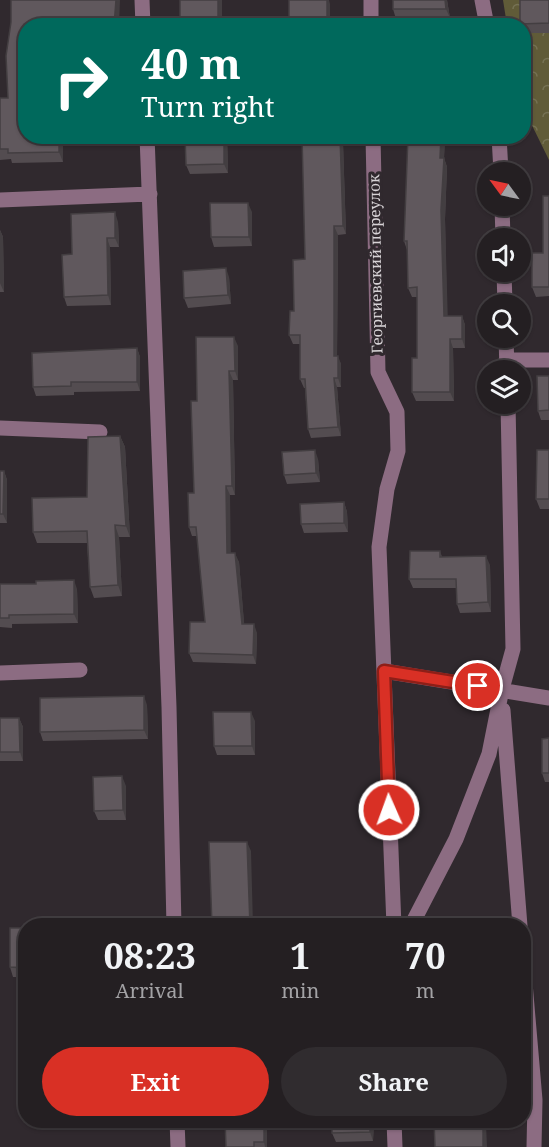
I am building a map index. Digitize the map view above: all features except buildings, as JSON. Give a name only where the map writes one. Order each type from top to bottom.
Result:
[{"type":"street","points":[[142,0],[143,18]]},
{"type":"street","points":[[371,0],[371,18]]},
{"type":"street","points":[[482,0],[485,18]]},
{"type":"street","points":[[147,144],[169,707],[174,918]]},
{"type":"street","name":"Георгиевский переулок","points":[[372,144],[378,372],[398,412],[398,451],[387,489],[379,547],[394,918]]},
{"type":"street","points":[[499,144],[500,162]]},
{"type":"street","points":[[0,200],[150,194]]},
{"type":"street","points":[[531,362],[549,360]]},
{"type":"street","points":[[415,918],[456,839],[484,765],[501,689],[513,649],[508,414]]},
{"type":"street","points":[[0,428],[100,432]]},
{"type":"street","points":[[0,673],[80,670]]},
{"type":"street","points":[[384,671],[549,698]]},
{"type":"street","points":[[501,689],[519,918]]},
{"type":"street","points":[[531,1021],[542,1100],[534,1147]]},
{"type":"street","points":[[177,1128],[178,1147]]},
{"type":"street","points":[[394,1128],[395,1147]]},
{"type":"green space","points":[[503,0],[549,0],[549,160],[531,123],[531,18],[506,18]]},
{"type":"route","points":[[389,810],[384,671],[478,686]]}]
